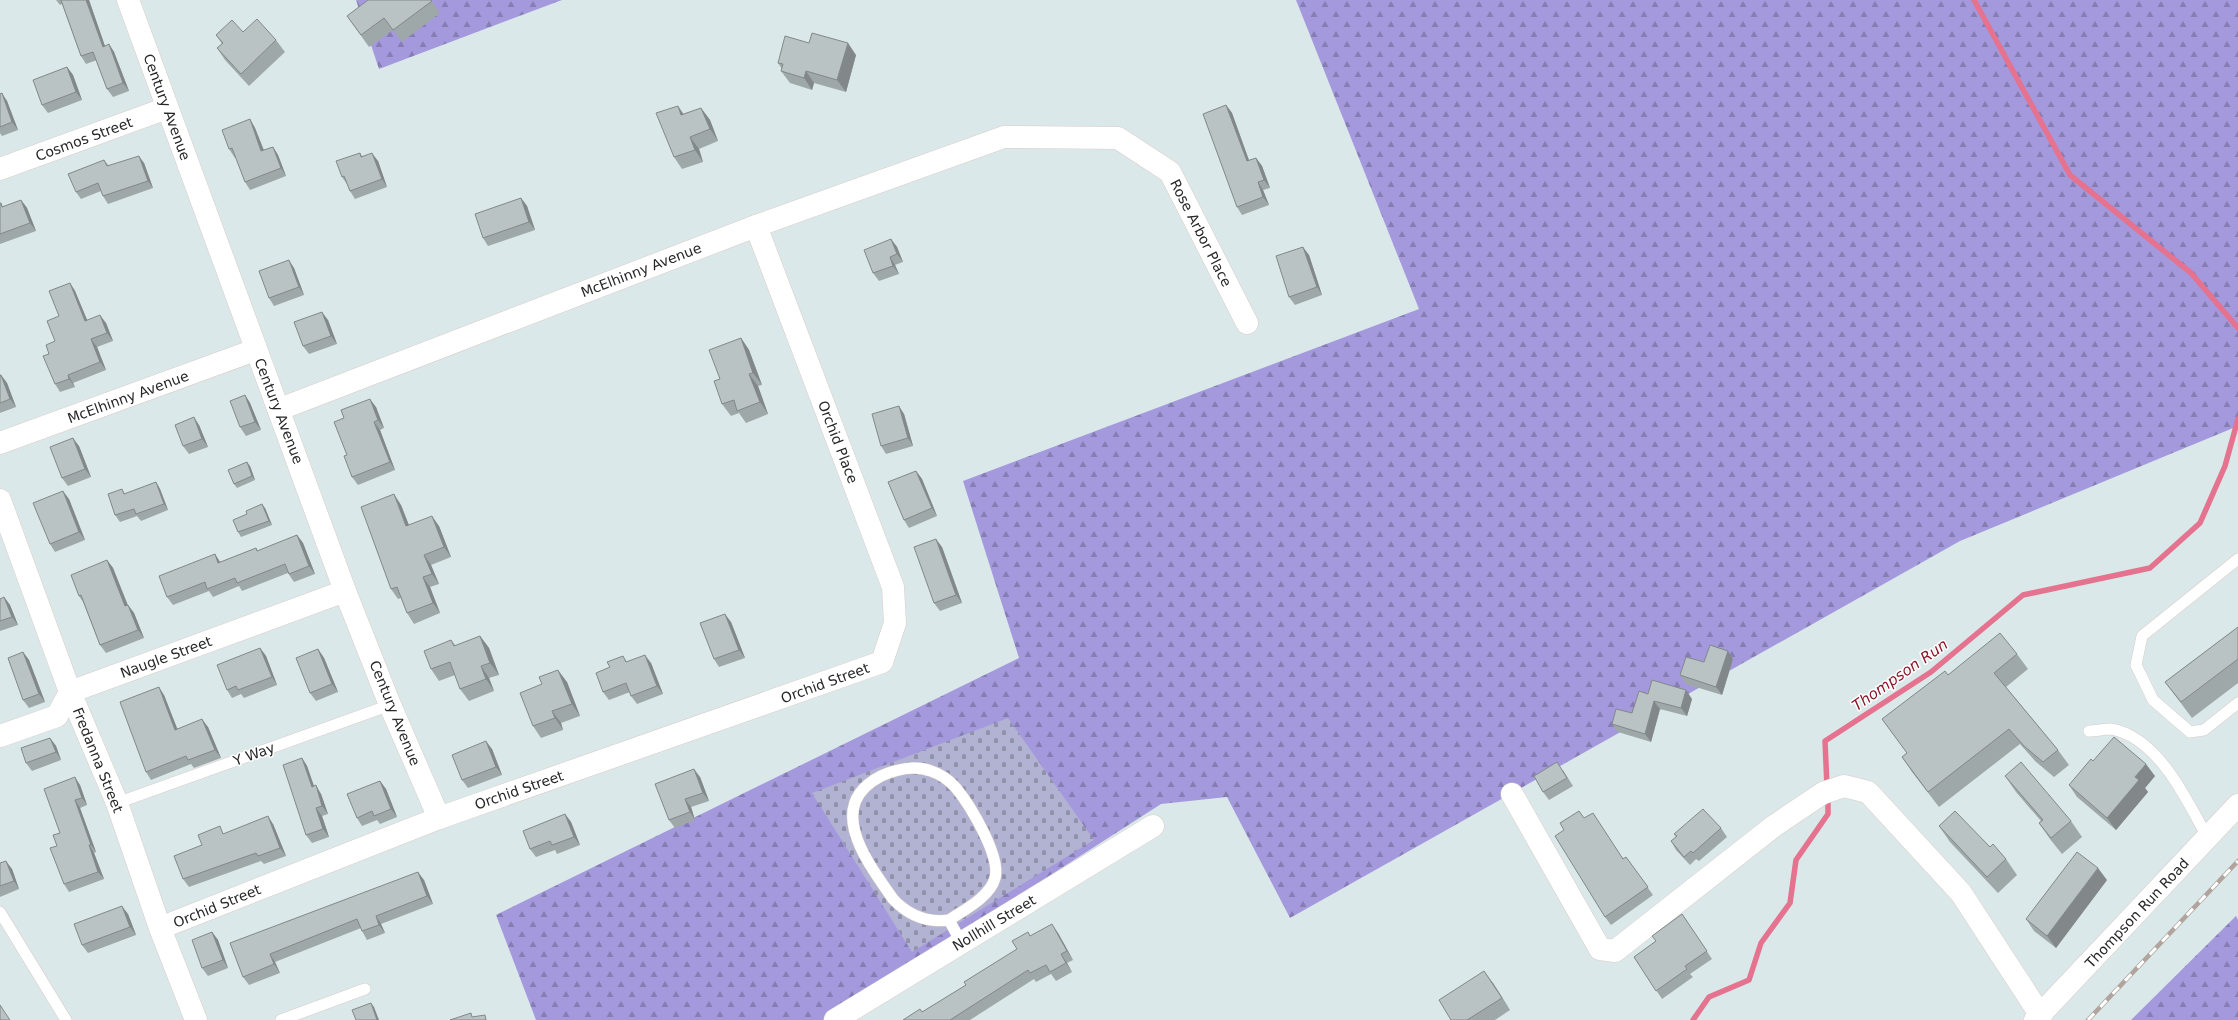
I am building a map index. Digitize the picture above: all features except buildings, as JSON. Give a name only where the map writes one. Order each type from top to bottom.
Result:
[{"type":"street","name":"Century Avenue","points":[[128,0],[256,350],[280,409],[345,591],[390,705],[439,818]]},
{"type":"street","name":"Cosmos Street","points":[[0,169],[168,108]]},
{"type":"street","name":"McElhinny Avenue","points":[[280,409],[756,226],[1004,136]]},
{"type":"street","name":"Rose Arbor Place","points":[[1004,136],[1118,138],[1170,172],[1247,323]]},
{"type":"street","name":"Orchid Place","points":[[756,226],[893,587],[895,623],[882,662]]},
{"type":"street","name":"McElhinny Avenue","points":[[0,443],[256,350]]},
{"type":"street","name":"Fredanna Street","points":[[0,500],[70,692],[117,804],[160,928],[196,1020]]},
{"type":"street","name":"Naugle Street","points":[[70,692],[345,591]]},
{"type":"street","name":"Orchid Street","points":[[160,928],[439,818],[882,662]]},
{"type":"street","points":[[0,736],[57,716],[70,692]]},
{"type":"street","points":[[1512,794],[1600,949],[1615,951],[1774,826],[1823,793],[1844,786],[1868,792],[1961,893],[2038,1018]]},
{"type":"street","name":"Thompson Run Road","points":[[2038,1018],[2238,805]]},
{"type":"street","name":"Nollhill Street","points":[[835,1020],[1153,826]]},
{"type":"lane","points":[[2238,559],[2142,636],[2136,665],[2153,700],[2190,732],[2204,730],[2238,703]]},
{"type":"lane","name":"Y Way","points":[[117,804],[390,705]]},
{"type":"lane","points":[[2089,731],[2110,729],[2133,736],[2147,748],[2177,781],[2207,838]]},
{"type":"lane","points":[[904,769],[924,769],[932,771],[949,782],[962,797],[992,848],[996,868],[995,878],[990,888],[975,902],[949,920],[938,922],[927,920],[901,908],[881,882],[854,832],[852,811],[856,800],[869,784],[887,773],[904,769]]},
{"type":"lane","points":[[0,912],[66,1020]]},
{"type":"lane","points":[[949,920],[961,942]]},
{"type":"lane","points":[[281,1020],[365,989]]},
{"type":"green space","points":[[356,0],[562,0],[379,69]]},
{"type":"green space","points":[[1296,0],[2238,0],[2238,426],[1960,541],[1290,918],[1227,797],[1161,804],[825,1020],[536,1020],[496,915],[1019,658],[963,481],[1419,309]]},
{"type":"green space","points":[[1008,718],[1094,840],[912,952],[812,793]]},
{"type":"green space","points":[[2236,916],[2238,920],[2238,1020],[2131,1020]]},
{"type":"waterway","points":[[1974,0],[2070,175],[2191,273],[2238,328]]},
{"type":"waterway","name":"Thompson Run","points":[[1827,787],[1825,741],[1931,672],[2023,595],[2150,568],[2200,523],[2225,466],[2238,419]]},
{"type":"waterway","name":"Thompson Run","points":[[1693,1020],[1709,997],[1749,980],[1761,943],[1790,903],[1796,860],[1828,814],[1828,797]]},
{"type":"railway","points":[[2088,1020],[2238,861]]}]
